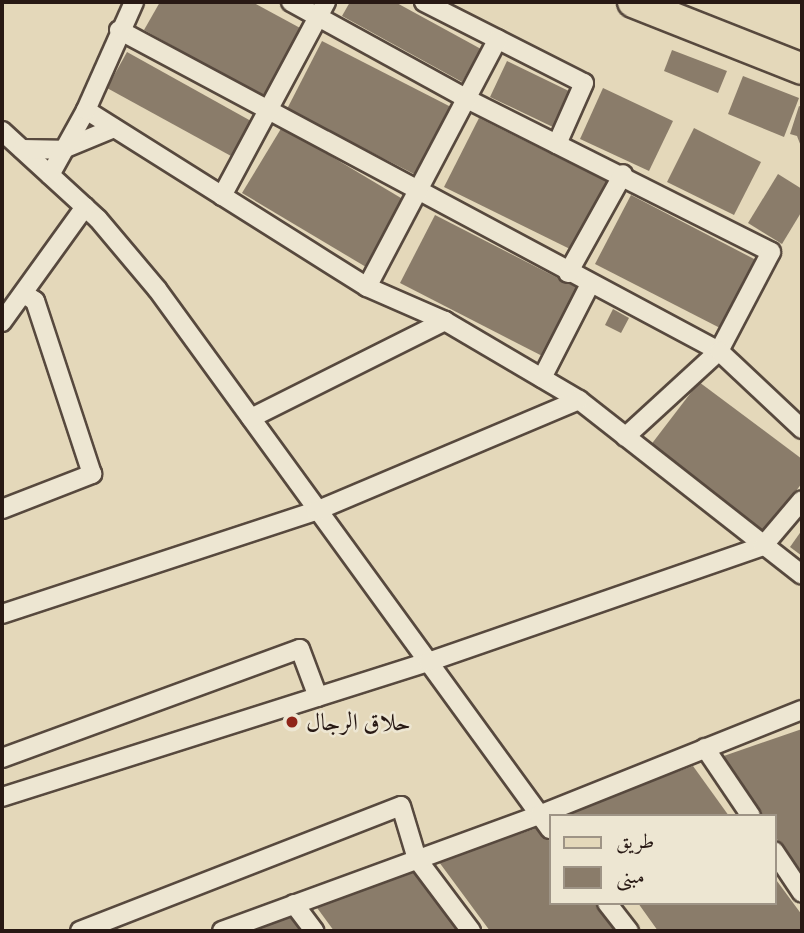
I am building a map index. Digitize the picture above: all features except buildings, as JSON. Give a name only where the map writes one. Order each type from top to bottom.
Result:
[{"type":"main road","points":[[633,2],[802,69]]},
{"type":"street","points":[[50,175],[86,110],[119,30],[134,2]]},
{"type":"street","points":[[291,2],[323,9],[469,100],[623,174],[771,252],[719,351],[625,437]]},
{"type":"street","points":[[425,2],[584,83],[557,144]]},
{"type":"street","points":[[222,196],[323,9]]},
{"type":"street","points":[[119,30],[568,273],[719,351],[802,429]]},
{"type":"street","points":[[367,287],[469,100],[498,40]]},
{"type":"street","points":[[86,110],[367,287],[445,321],[579,400],[802,575]]},
{"type":"street","points":[[22,149],[66,146],[114,128]]},
{"type":"street","points":[[2,131],[85,207],[157,289],[316,511],[545,822],[416,859],[222,931]]},
{"type":"street","points":[[568,273],[623,174]]},
{"type":"street","points":[[2,322],[85,207]]},
{"type":"street","points":[[542,378],[590,284]]},
{"type":"street","points":[[2,509],[92,474],[35,301],[23,293]]},
{"type":"street","points":[[251,418],[445,321]]},
{"type":"street","points":[[2,614],[316,511],[579,400]]},
{"type":"street","points":[[2,797],[428,662],[763,546],[802,500]]},
{"type":"street","points":[[2,758],[300,649],[318,697]]},
{"type":"street","points":[[562,814],[705,748],[802,710]]},
{"type":"street","points":[[705,748],[750,814]]},
{"type":"street","points":[[80,931],[401,806],[416,859],[471,931]]},
{"type":"street","points":[[776,854],[802,893]]},
{"type":"street","points":[[294,904],[314,931]]},
{"type":"street","points":[[609,905],[629,931]]},
{"type":"place","name":"حلاق الرجال","points":[[292,722]]}]
